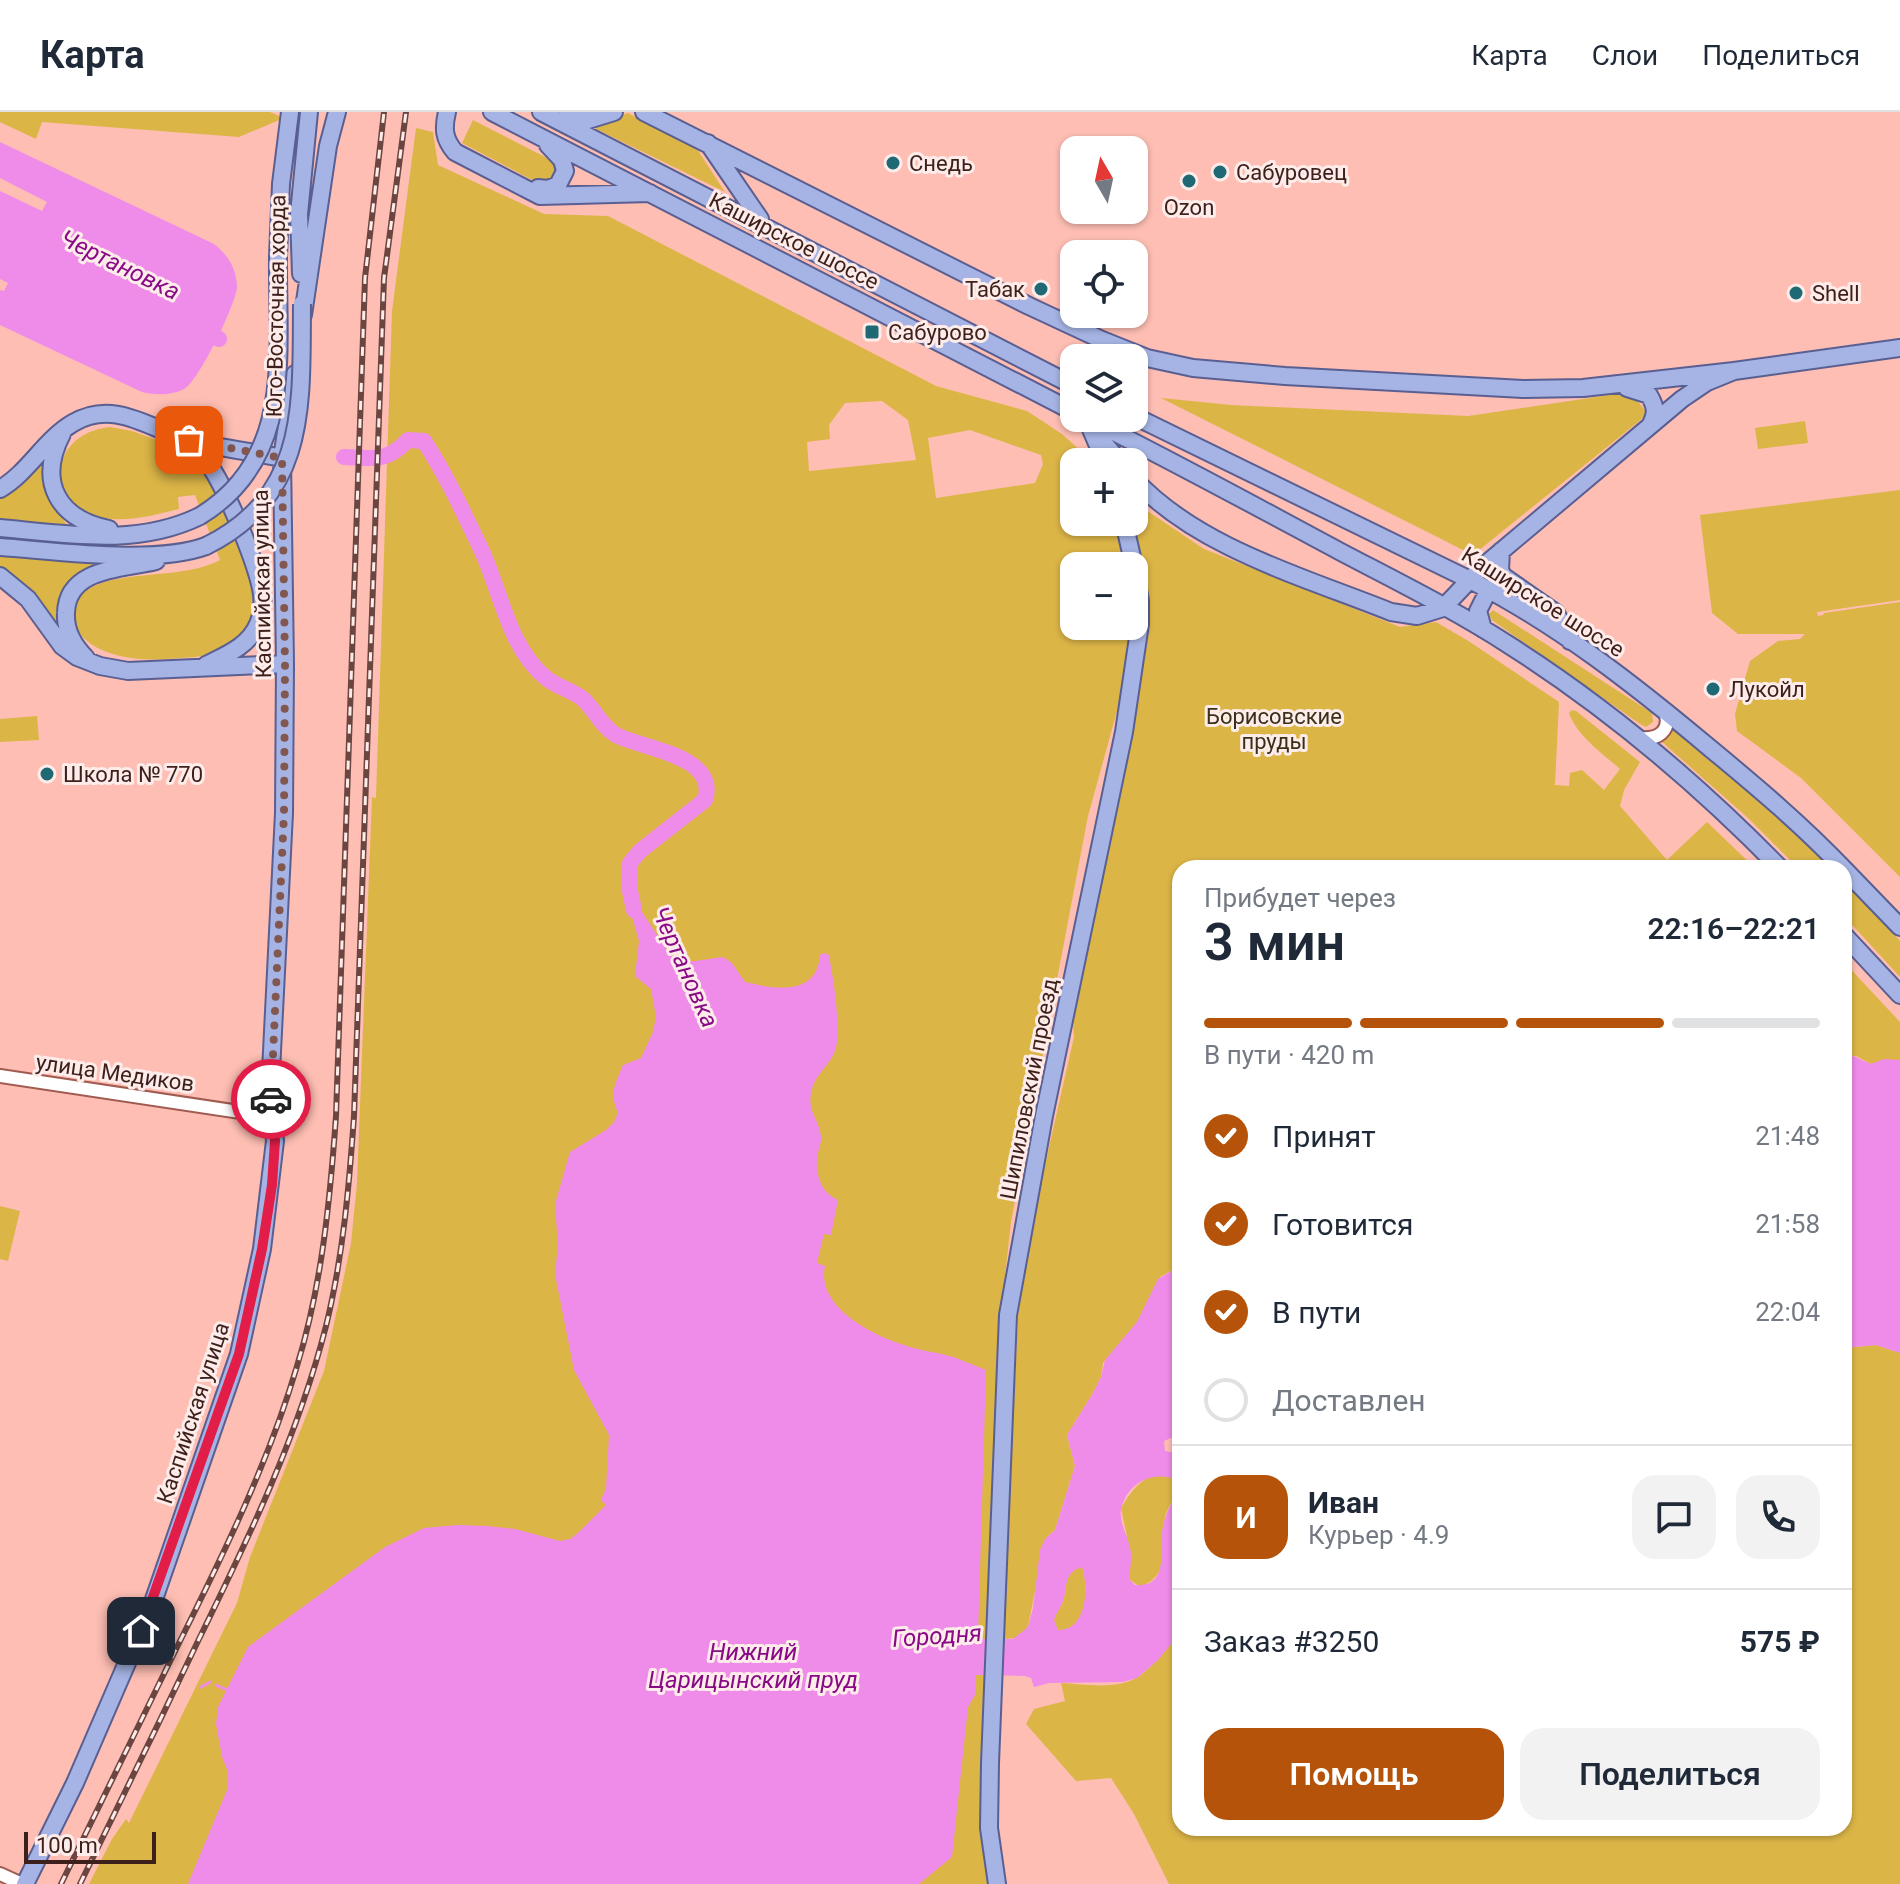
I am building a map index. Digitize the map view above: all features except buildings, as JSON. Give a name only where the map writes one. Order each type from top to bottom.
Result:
[{"type":"main road","name":"Юго-Восточная хорда","points":[[0,528],[93,535],[143,535],[173,528],[200,516],[226,499],[243,480],[258,458],[269,430],[276,371],[281,184],[290,112]]},
{"type":"main road","name":"Юго-Восточная хорда","points":[[0,547],[82,553],[181,554],[206,546],[241,525],[262,505],[277,483],[293,441],[301,373],[299,214],[309,112]]},
{"type":"main road","name":"Каспийская улица","points":[[24,1884],[75,1783],[152,1605],[239,1354],[262,1249],[275,1141],[270,1091],[284,819],[282,458],[328,146],[337,112]]},
{"type":"main road","points":[[447,112],[444,129],[446,141],[455,152],[540,196],[651,193]]},
{"type":"main road","name":"Каширское шоссе","points":[[492,112],[1060,405]]},
{"type":"main road","points":[[548,115],[589,116],[614,112]]},
{"type":"main road","points":[[644,112],[1029,306],[1147,358],[1193,368],[1523,389],[1610,385],[1900,348]]},
{"type":"main road","name":"Каширское шоссе","points":[[548,115],[1060,379]]},
{"type":"main road","points":[[525,187],[548,189],[558,185],[565,171],[562,160],[539,135]]},
{"type":"main road","points":[[707,142],[766,227]]},
{"type":"main road","points":[[741,194],[746,178],[762,169]]},
{"type":"main road","points":[[1148,494],[1179,519],[1229,547],[1391,612],[1417,616],[1443,608],[1501,551],[1697,388],[1734,371]]},
{"type":"main road","points":[[1610,385],[1636,389],[1649,395],[1656,416],[1649,428]]},
{"type":"main road","points":[[0,489],[23,471],[67,426],[91,415],[118,414],[189,440],[282,458]]},
{"type":"main road","name":"Каширское шоссе","points":[[1148,423],[1489,589],[1570,641],[1665,710],[1776,803],[1836,860]]},
{"type":"main road","points":[[67,426],[56,448],[51,473],[54,490],[64,507],[80,520],[98,527],[143,535]]},
{"type":"main road","points":[[1095,432],[1108,448]]},
{"type":"main road","points":[[1110,432],[1157,453],[1483,629],[1575,690],[1635,737],[1724,811],[1772,860]]},
{"type":"main road","points":[[189,440],[203,455],[221,484],[258,576],[263,604],[258,625],[247,641],[203,666]]},
{"type":"main road","points":[[1148,499],[1153,500]]},
{"type":"main road","points":[[1501,551],[1500,570],[1503,576],[1556,613],[1570,641]]},
{"type":"main road","points":[[93,664],[78,649],[66,621],[67,603],[75,587],[91,575],[181,554]]},
{"type":"main road","points":[[0,576],[28,599],[62,646],[93,664],[128,671],[285,664]]},
{"type":"main road","points":[[1483,629],[1478,611],[1489,589],[1514,584]]},
{"type":"main road","name":"Шипиловский проезд","points":[[997,1884],[989,1828],[1008,1315],[1044,1116],[1124,732],[1138,640]]},
{"type":"main road","name":"Каширское шоссе","points":[[1852,876],[1900,927]]},
{"type":"main road","points":[[1852,944],[1900,995]]},
{"type":"street","points":[[1635,737],[1649,739],[1661,735],[1668,724],[1665,710]]},
{"type":"street","name":"улица Медиков","points":[[0,1076],[273,1117]]},
{"type":"street","points":[[0,1874],[24,1884]]},
{"type":"green space","points":[[0,112],[270,112],[284,118],[239,137],[42,122],[36,139],[0,122]]},
{"type":"green space","points":[[628,113],[697,149],[725,192],[596,129],[597,124]]},
{"type":"green space","points":[[473,120],[551,160],[557,166],[556,179],[538,183],[462,143]]},
{"type":"green space","points":[[416,128],[433,132],[438,165],[544,214],[608,216],[936,386],[1027,411],[1078,448],[1060,448],[1060,536],[1119,536],[1124,552],[1060,552],[1060,640],[1132,640],[1130,664],[1088,816],[1011,1222],[999,1331],[982,1827],[994,1884],[89,1884],[112,1839],[126,1819],[129,1823],[237,1603],[250,1557],[324,1371],[351,1243],[357,1183],[372,797],[376,798],[392,311]],"holes":[[[882,401],[908,420],[916,460],[809,471],[807,442],[830,439],[829,425],[845,403]],[[970,430],[1041,455],[1043,464],[1035,483],[936,498],[928,438]]]},
{"type":"green space","points":[[1630,392],[1648,414],[1473,555],[1161,398],[1231,405],[1468,416]]},
{"type":"green space","points":[[1805,421],[1808,443],[1758,449],[1755,428]]},
{"type":"green space","points":[[110,427],[132,431],[176,447],[173,459],[189,468],[197,459],[207,467],[240,544],[258,607],[250,629],[235,643],[195,657],[136,659],[100,649],[81,635],[75,621],[78,600],[94,586],[127,577],[185,571],[220,560],[195,495],[178,497],[179,509],[123,519],[104,518],[84,511],[70,500],[62,486],[60,471],[64,456],[74,442],[89,432]]},
{"type":"green space","points":[[46,454],[44,484],[67,525],[0,520],[0,495]]},
{"type":"green space","points":[[1900,490],[1900,600],[1817,612],[1818,616],[1900,602],[1900,877],[1801,778],[1737,731],[1735,714],[1750,661],[1778,641],[1800,639],[1805,634],[1738,634],[1712,613],[1700,515]]},
{"type":"green space","name":"Борисовские пруды","points":[[1148,511],[1204,549],[1400,627],[1436,622],[1559,702],[1555,785],[1569,786],[1570,773],[1582,770],[1604,790],[1620,769],[1578,729],[1569,713],[1572,710],[1640,762],[1624,790],[1620,806],[1667,860],[1172,860],[1172,1270],[1160,1277],[1137,1322],[1103,1363],[1101,1377],[1093,1393],[1067,1435],[1075,1466],[1055,1530],[1045,1539],[1028,1627],[1016,1638],[1003,1639],[1018,1316],[1032,1222],[1074,1037],[1072,1008],[1087,954],[1131,713],[1135,711],[1143,666],[1144,640],[1148,640],[1148,552],[1137,552],[1134,536],[1148,536]]},
{"type":"green space","points":[[0,555],[99,562],[79,572],[65,586],[58,604],[57,627],[0,569]]},
{"type":"green space","points":[[1493,610],[1652,713],[1653,722],[1646,727],[1640,724],[1492,620],[1489,614]]},
{"type":"green space","points":[[37,716],[39,740],[0,742],[0,719]]},
{"type":"green space","points":[[1672,729],[1761,803],[1822,860],[1790,860],[1748,818],[1662,742]]},
{"type":"green space","name":"Борисовские пруды","points":[[1707,822],[1747,860],[1667,860]]},
{"type":"green space","points":[[1852,890],[1900,941],[1900,977],[1852,925]]},
{"type":"green space","points":[[1852,971],[1900,1022],[1900,1060],[1887,1059],[1871,1064],[1852,1057]]},
{"type":"green space","points":[[0,1206],[20,1211],[8,1261],[0,1259]]},
{"type":"green space","points":[[1876,1345],[1900,1353],[1900,1884],[1169,1884],[1134,1814],[1111,1778],[1076,1781],[1026,1724],[1034,1709],[1065,1701],[1061,1683],[1099,1685],[1128,1682],[1148,1669],[1172,1643],[1172,1836],[1852,1836],[1852,1347]]},
{"type":"green space","points":[[1156,1474],[1172,1478],[1172,1502],[1164,1521],[1162,1565],[1154,1579],[1139,1586],[1130,1580],[1121,1508],[1144,1480]]},
{"type":"green space","points":[[1082,1567],[1085,1596],[1081,1616],[1068,1628],[1058,1630],[1053,1620],[1063,1601],[1067,1580],[1072,1572]]},
{"type":"water","points":[[0,142],[214,244],[227,257],[235,273],[236,294],[207,357],[184,389],[163,394],[142,392],[0,325],[0,290],[4,291],[8,283],[0,279],[0,241],[210,342],[215,332],[0,227],[0,191],[42,211],[47,202],[0,178]]},
{"type":"water","name":"Нижний Царицынский пруд","points":[[630,891],[673,957],[694,961],[723,957],[732,963],[745,982],[781,988],[803,984],[817,969],[820,955],[829,955],[837,1009],[837,1041],[833,1055],[814,1082],[810,1103],[821,1136],[817,1160],[819,1178],[824,1189],[838,1200],[831,1235],[824,1234],[817,1263],[825,1266],[824,1280],[837,1306],[861,1325],[901,1344],[949,1356],[986,1370],[978,1639],[1013,1639],[1028,1627],[1040,1550],[1045,1539],[1055,1530],[1075,1466],[1067,1435],[1093,1393],[1105,1360],[1137,1322],[1158,1279],[1172,1271],[1172,1438],[1164,1441],[1165,1451],[1172,1452],[1172,1478],[1152,1477],[1136,1485],[1124,1500],[1121,1515],[1131,1552],[1130,1580],[1135,1585],[1146,1584],[1158,1574],[1163,1525],[1172,1504],[1172,1643],[1137,1678],[1123,1682],[1049,1683],[1034,1687],[1031,1678],[1025,1676],[976,1675],[975,1695],[968,1707],[952,1857],[919,1884],[188,1884],[227,1790],[228,1772],[216,1724],[218,1707],[248,1647],[385,1547],[424,1528],[487,1526],[515,1529],[560,1541],[570,1539],[579,1532],[606,1505],[601,1500],[606,1488],[609,1435],[574,1370],[555,1274],[558,1245],[555,1204],[570,1152],[614,1122],[618,1113],[614,1089],[623,1065],[641,1058],[653,1032],[656,1017],[651,989],[635,976],[639,941],[632,917]],"holes":[[[1082,1567],[1085,1585],[1080,1616],[1068,1628],[1058,1630],[1054,1620],[1069,1576]]]},
{"type":"water","points":[[1852,1055],[1871,1064],[1884,1059],[1900,1060],[1900,1353],[1876,1345],[1852,1347]]},
{"type":"waterway","name":"Чертановка","points":[[0,234],[219,339]]},
{"type":"waterway","name":"Чертановка","points":[[344,457],[379,458],[408,440],[424,441],[488,565],[514,635],[533,665],[550,681],[583,699],[616,735],[676,756],[701,773],[706,785],[705,800],[640,851],[630,863],[634,910]]},
{"type":"waterway","points":[[201,1687],[210,1682]]},
{"type":"waterway","points":[[216,1685],[227,1690]]},
{"type":"railway","points":[[61,1884],[214,1573],[260,1471],[297,1366],[319,1273],[336,1116],[365,278],[384,112]]},
{"type":"railway","points":[[80,1884],[271,1486],[315,1367],[337,1274],[354,1116],[384,278],[406,112]]},
{"type":"way so far","points":[[189,440],[282,458],[284,813],[271,1099]]},
{"type":"place","name":"Снедь","points":[[893,163]]},
{"type":"place","name":"Сабуровец","points":[[1220,172]]},
{"type":"place","name":"Ozon","points":[[1189,181]]},
{"type":"place","name":"Табак","points":[[1041,289]]},
{"type":"place","name":"Shell","points":[[1796,293]]},
{"type":"place","name":"Сабурово","points":[[872,332]]},
{"type":"place","name":"Лукойл","points":[[1713,689]]},
{"type":"place","name":"Школа № 770","points":[[47,774]]},
{"type":"route","points":[[141,1631],[239,1354],[262,1249],[272,1185],[275,1141],[271,1099]]},
{"type":"water label","name":"Городня","points":[[937,1636]]}]
